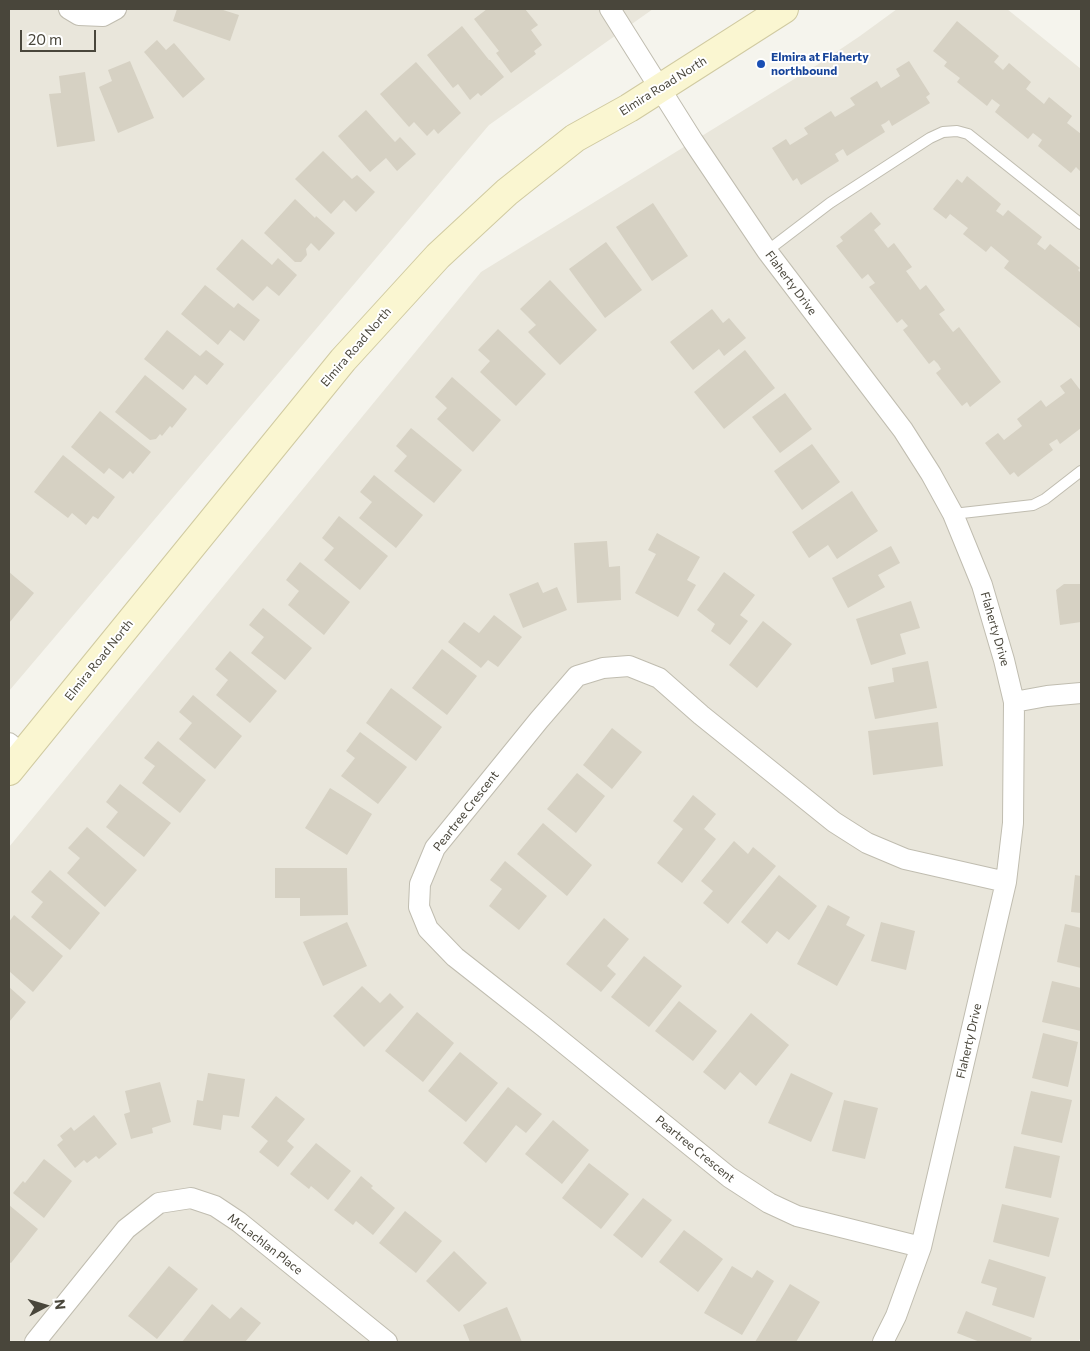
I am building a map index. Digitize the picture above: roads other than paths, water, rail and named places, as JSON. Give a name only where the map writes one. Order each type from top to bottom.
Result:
[{"type":"main road","name":"Elmira Road North","points":[[13,756],[343,360],[438,256],[507,192],[575,138],[629,108],[784,9]]},
{"type":"street","points":[[69,9],[79,15],[103,16],[116,9]]},
{"type":"street","name":"Flaherty Drive","points":[[610,9],[693,141],[766,251],[903,430],[931,474],[953,514],[982,585],[1014,702],[1013,823],[1006,882],[921,1247],[896,1316],[883,1342]]},
{"type":"street","name":"Peartree Crescent","points":[[921,1247],[797,1216],[769,1203],[729,1178],[455,956],[428,929],[419,907],[420,884],[435,848],[577,676],[602,668],[629,666],[659,678],[701,715],[834,822],[867,843],[905,859],[1006,882]]},
{"type":"street","points":[[1014,702],[1047,696],[1081,693]]},
{"type":"street","name":"McLachlan Place","points":[[35,1342],[126,1229],[159,1203],[191,1198],[215,1206],[239,1222],[388,1342]]},
{"type":"lane","points":[[766,251],[830,203],[930,138],[943,132],[957,131],[968,134],[979,141],[1081,224]]},
{"type":"lane","points":[[953,514],[1033,505],[1045,499],[1081,471]]},
{"type":"place","name":"Elmira at Flaherty northbound","points":[[761,64]]}]
